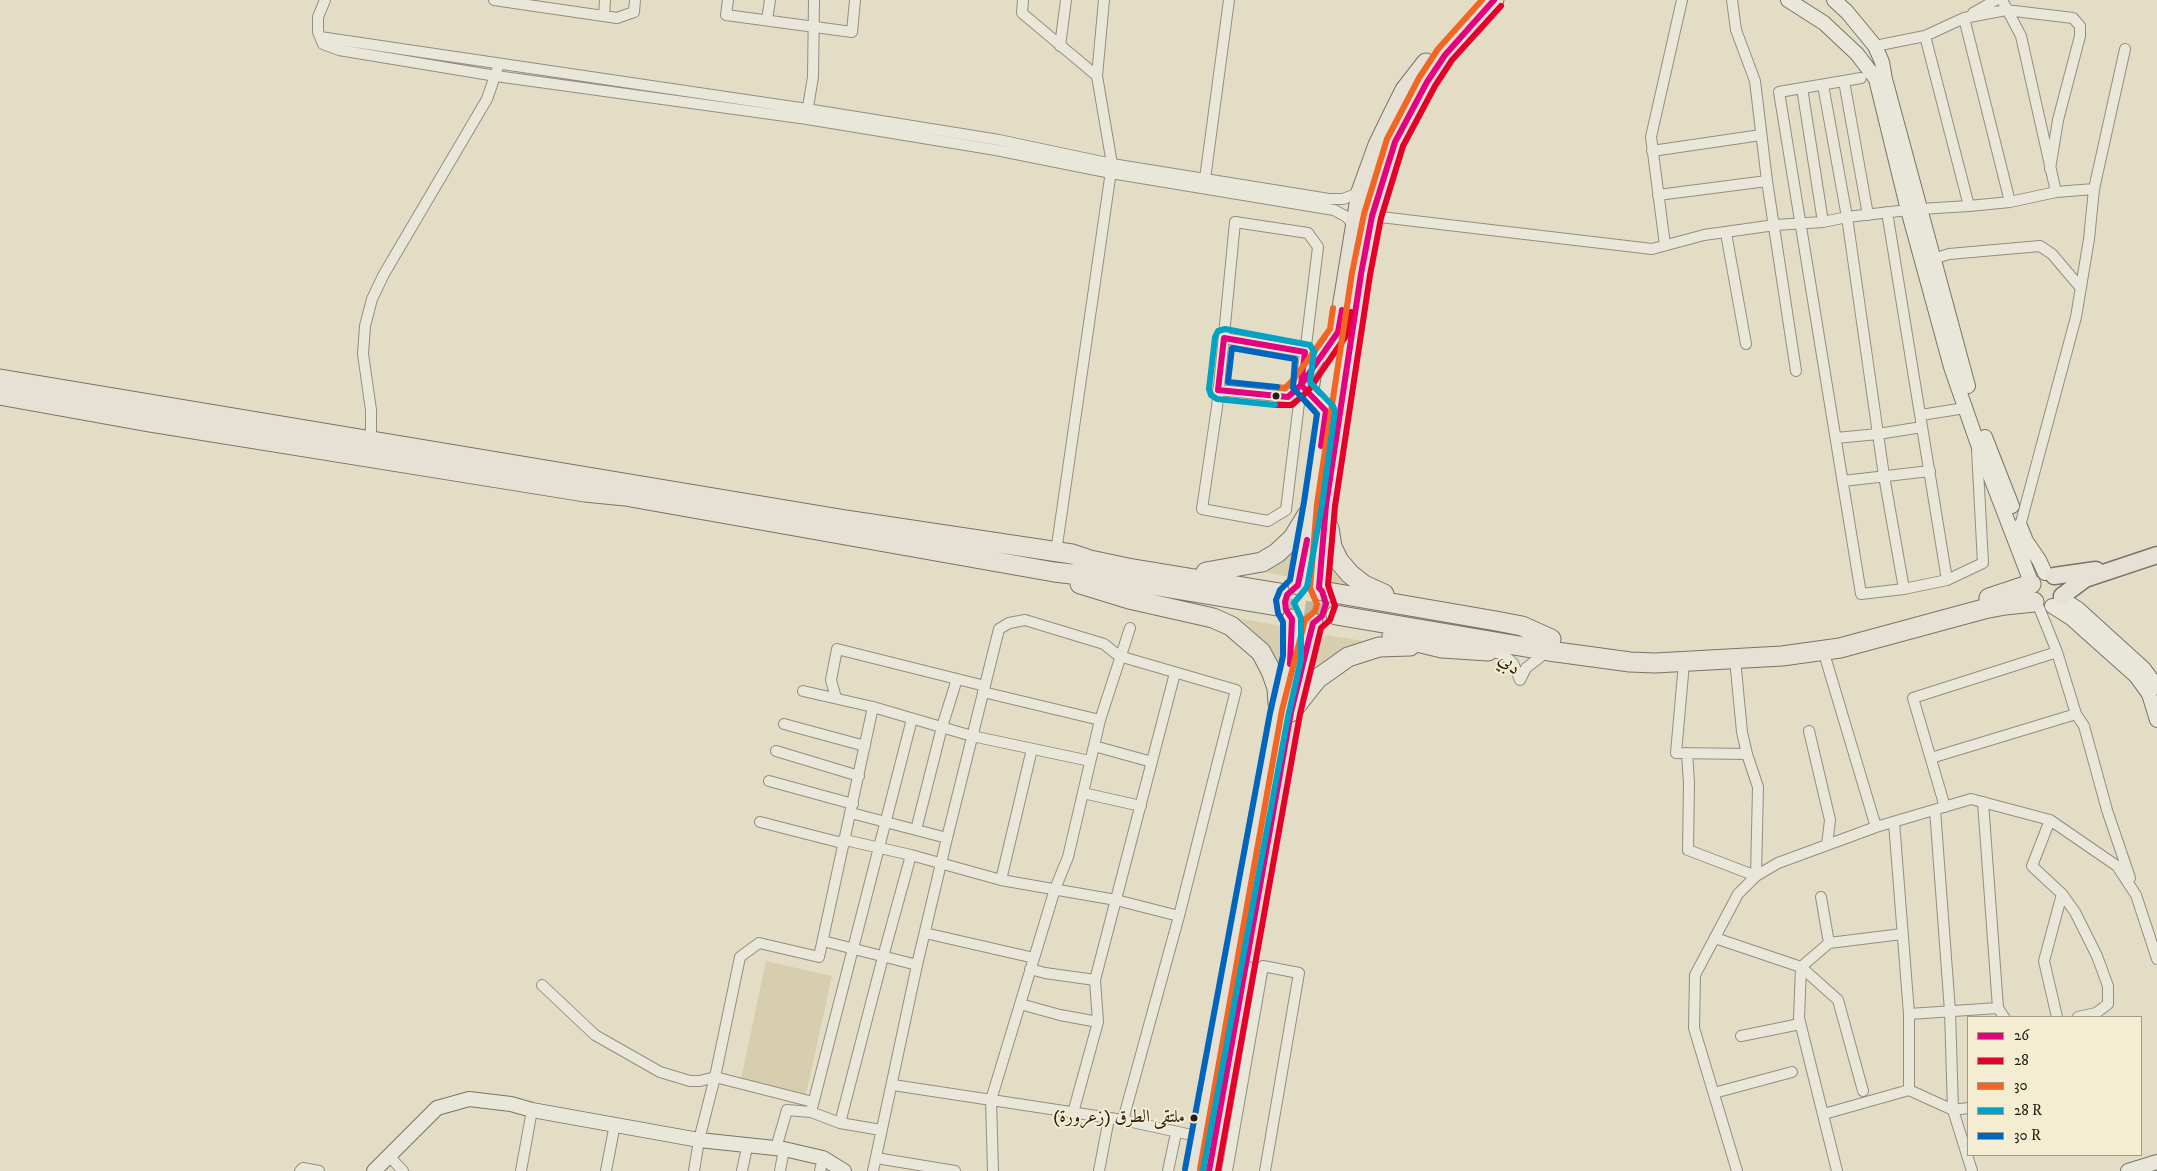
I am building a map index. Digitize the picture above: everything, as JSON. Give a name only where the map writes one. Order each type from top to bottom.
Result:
[{"type":"highway","points":[[1194,1171],[1285,713],[1315,622],[1325,611],[1326,604],[1321,590],[1320,504],[1326,411],[1361,192],[1378,145],[1405,90],[1458,21],[1478,0]]},
{"type":"highway","points":[[1209,1171],[1285,713],[1292,657],[1288,602],[1320,504],[1372,216],[1395,142],[1427,82],[1445,55],[1494,0]]},
{"type":"highway","points":[[0,379],[371,440],[586,484],[644,500],[1054,572],[1142,595],[1288,602],[1309,583],[1321,590],[1522,626],[1550,645]]},
{"type":"highway","points":[[0,395],[159,423],[1206,572],[1288,602],[1302,624],[1315,622],[1442,648]]},
{"type":"highway","points":[[1206,572],[1262,562],[1277,553],[1293,538],[1320,504]]},
{"type":"highway","points":[[1320,504],[1332,547],[1339,561],[1350,574],[1375,591],[1446,611]]},
{"type":"highway","points":[[1064,553],[1288,602]]},
{"type":"highway","points":[[1054,572],[1079,584],[1129,599],[1213,618],[1231,626],[1261,652],[1271,671],[1285,713]]},
{"type":"highway","points":[[1285,713],[1317,679],[1348,657],[1378,646],[1489,651],[1550,645],[1669,652],[1803,643],[1894,626],[2003,594],[2040,579]]},
{"type":"highway","points":[[1338,610],[1550,645],[1630,662],[1684,663],[1823,650],[1891,636],[1984,609],[2049,601]]},
{"type":"main road","points":[[2049,601],[2085,579],[2157,555]]},
{"type":"main road","points":[[2040,579],[2118,567]]},
{"type":"street","points":[[326,0],[317,22],[320,37],[323,44],[338,50],[496,76],[679,102],[807,114]]},
{"type":"street","points":[[494,0],[617,18],[634,12],[635,0]]},
{"type":"street","points":[[604,16],[605,0]]},
{"type":"street","points":[[728,0],[726,15],[852,32],[855,0]]},
{"type":"street","points":[[768,20],[770,0]]},
{"type":"street","points":[[807,114],[813,77],[812,27],[814,0]]},
{"type":"street","points":[[1023,0],[1022,13],[1097,76]]},
{"type":"street","points":[[1060,46],[1066,0]]},
{"type":"street","points":[[1064,553],[1112,169],[1097,76],[1104,0]]},
{"type":"street","points":[[1205,179],[1229,0]]},
{"type":"street","points":[[1665,244],[1651,137],[1682,0]]},
{"type":"street","points":[[1732,0],[1736,30],[1755,81],[1767,181],[1796,371]]},
{"type":"street","points":[[1788,0],[1824,23],[1857,54],[1876,79],[1914,209],[1933,259],[1963,373],[2026,541],[2039,560],[2040,579],[2030,594],[2049,601],[2157,687]]},
{"type":"street","points":[[1876,46],[1925,36],[1964,18],[1996,0]]},
{"type":"street","points":[[1840,2],[1876,46],[1882,62],[1951,367],[1976,439],[2040,579]]},
{"type":"street","points":[[1964,18],[2004,5],[2073,18],[2080,26],[2080,36],[2058,120],[2050,169]]},
{"type":"street","points":[[2004,5],[2021,36],[2056,192]]},
{"type":"street","points":[[1964,18],[2010,202]]},
{"type":"street","points":[[1925,36],[1969,206]]},
{"type":"street","points":[[320,37],[681,91],[924,133],[998,140],[1112,169],[1334,210],[1347,217],[1355,229]]},
{"type":"street","points":[[2020,526],[2076,317],[2089,239],[2094,189],[2125,49]]},
{"type":"street","points":[[371,440],[372,417],[363,354],[365,326],[372,299],[384,274],[487,99],[499,64]]},
{"type":"street","points":[[1861,78],[1779,92],[1861,594],[1904,589],[1948,580],[1983,563],[1976,439]]},
{"type":"street","points":[[1844,81],[1868,215]]},
{"type":"street","points":[[1823,85],[1846,217],[1884,476],[1904,589]]},
{"type":"street","points":[[1802,88],[1823,222]]},
{"type":"street","points":[[679,102],[681,91]]},
{"type":"street","points":[[1652,151],[1761,135]]},
{"type":"street","points":[[1112,169],[1205,179],[1333,200],[1348,198],[1361,192]]},
{"type":"street","points":[[1658,195],[1767,181]]},
{"type":"street","points":[[1372,216],[1652,249],[1665,244],[1704,236],[1775,225],[1823,222],[1846,217],[1914,209],[2010,202],[2056,192],[2094,189]]},
{"type":"street","points":[[1887,212],[1948,580]]},
{"type":"street","points":[[1235,222],[1308,233],[1318,247],[1305,352],[1286,510],[1268,521],[1202,510],[1224,338],[1235,222]]},
{"type":"street","points":[[1726,233],[1746,344]]},
{"type":"street","points":[[1933,259],[1949,254],[2040,246],[2052,254],[2080,287]]},
{"type":"street","points":[[1218,390],[1288,397],[1301,385],[1338,332]]},
{"type":"street","points":[[1224,338],[1305,352]]},
{"type":"street","points":[[1301,385],[1326,411]]},
{"type":"street","points":[[1921,415],[1965,408]]},
{"type":"street","points":[[1836,438],[1922,427]]},
{"type":"street","points":[[1843,482],[1930,471]]},
{"type":"street","points":[[2040,579],[2061,582],[2049,601],[2057,652],[2076,714],[2084,726],[2106,810],[2157,959]]},
{"type":"street","points":[[873,1171],[893,1085],[917,965],[972,736],[999,629],[1009,623],[1025,620],[1087,638],[1104,644],[1119,656],[1236,690],[1179,916],[1123,1120]]},
{"type":"street","points":[[993,1171],[991,1100],[1055,889],[1068,857],[1100,720],[1119,656],[1130,628]]},
{"type":"street","name":"دبي","points":[[1489,651],[1504,655],[1513,663],[1520,680],[1526,668],[1550,645]]},
{"type":"street","points":[[836,698],[831,680],[837,649],[957,679],[984,689],[1100,720]]},
{"type":"street","points":[[1823,650],[1876,827]]},
{"type":"street","points":[[1967,1155],[1953,1110],[1940,808],[1931,758],[1914,698],[2057,652]]},
{"type":"street","points":[[1735,659],[1742,732],[1758,786],[1756,876]]},
{"type":"street","points":[[1684,663],[1676,753],[1747,754]]},
{"type":"street","points":[[1073,1112],[1098,1022],[1095,980],[1175,673]]},
{"type":"street","points":[[2140,673],[2157,720]]},
{"type":"street","points":[[916,830],[942,727],[957,679]]},
{"type":"street","points":[[803,691],[873,707],[972,736],[1090,761]]},
{"type":"street","points":[[694,1171],[699,1140],[715,1077],[740,957],[759,943],[820,957],[873,707]]},
{"type":"street","points":[[1931,758],[2076,714]]},
{"type":"street","points":[[811,1112],[912,719]]},
{"type":"street","points":[[784,724],[865,746]]},
{"type":"street","points":[[1809,731],[1830,820],[1827,845]]},
{"type":"street","points":[[1094,746],[1152,762]]},
{"type":"street","points":[[1001,880],[1032,749]]},
{"type":"street","points":[[776,751],[859,776]]},
{"type":"street","points":[[1687,753],[1689,784],[1688,850],[1756,876]]},
{"type":"street","points":[[769,781],[885,822],[947,838]]},
{"type":"street","points":[[1082,793],[1141,806]]},
{"type":"street","points":[[1738,1171],[1694,1028],[1694,975],[1738,894],[1756,876],[1778,863],[1876,827],[1971,799],[2050,820],[2117,866],[2136,895]]},
{"type":"street","points":[[1983,802],[1998,1008],[2003,1016]]},
{"type":"street","points":[[2050,820],[2032,866],[2062,894],[2079,921],[2097,956],[2108,986],[2108,1004],[2096,1014],[2084,1016]]},
{"type":"street","points":[[760,822],[838,842],[845,840],[911,855],[1001,880],[1116,900],[1179,916]]},
{"type":"street","points":[[1894,822],[1908,1014],[1909,1090]]},
{"type":"street","points":[[840,1123],[911,855]]},
{"type":"street","points":[[2057,1016],[2044,961],[2062,894]]},
{"type":"street","points":[[1821,897],[1829,943]]},
{"type":"street","points":[[925,933],[1034,958]]},
{"type":"street","points":[[1837,1171],[1800,1024],[1801,967],[1829,943],[1902,934]]},
{"type":"street","points":[[1715,938],[1801,967],[1838,1000],[1863,1091]]},
{"type":"street","points":[[823,941],[852,950],[917,965]]},
{"type":"street","points":[[1227,1171],[1263,966],[1299,973],[1265,1171]]},
{"type":"street","points":[[1030,969],[1095,980]]},
{"type":"street","points":[[542,985],[595,1035],[660,1072],[690,1081],[700,1081],[715,1077],[813,1102]]},
{"type":"street","points":[[1020,1004],[1060,1015],[1098,1022]]},
{"type":"street","points":[[1908,1014],[1998,1008]]},
{"type":"street","points":[[1741,1036],[1800,1024]]},
{"type":"street","points":[[1714,1093],[1792,1072]]},
{"type":"street","points":[[893,1085],[1123,1120],[1200,1137]]},
{"type":"street","points":[[1824,1114],[1909,1090],[1953,1110],[1967,1108]]},
{"type":"street","points":[[374,1171],[437,1108],[469,1099],[510,1104],[532,1110],[699,1140],[746,1147],[780,1149],[844,1171]]},
{"type":"street","points":[[521,1171],[532,1110]]},
{"type":"street","points":[[780,1171],[780,1149],[787,1110],[811,1112],[840,1123],[881,1130]]},
{"type":"street","points":[[1099,1171],[1108,1118]]},
{"type":"street","points":[[606,1171],[615,1124]]},
{"type":"street","points":[[1168,1171],[1176,1133]]},
{"type":"street","points":[[742,1171],[746,1147]]},
{"type":"street","points":[[389,1156],[403,1171]]},
{"type":"street","points":[[1967,1156],[1972,1171]]},
{"type":"street","points":[[876,1158],[955,1171]]},
{"type":"street","points":[[2128,1171],[2157,1162]]},
{"type":"street","points":[[300,1171],[303,1168],[319,1171]]},
{"type":"shaded area","points":[[1303,537],[1293,573],[1285,576],[1252,570]]},
{"type":"shaded area","points":[[1328,555],[1356,589],[1333,585],[1329,581]]},
{"type":"shaded area","points":[[1241,619],[1276,625],[1281,628],[1284,634],[1282,671],[1262,639]]},
{"type":"shaded area","points":[[1326,635],[1364,641],[1333,656],[1309,677],[1321,638]]},
{"type":"shaded area","points":[[766,961],[832,976],[806,1094],[741,1079]]},
{"type":"tunnel","points":[[1277,606],[1336,615]]},
{"type":"transit line","name":"30","points":[[1200,1169],[1282,710],[1305,620],[1315,611],[1317,604],[1310,588],[1317,504],[1352,273],[1364,214],[1387,139],[1419,78],[1438,49],[1482,0]]},
{"type":"transit line","name":"26","points":[[1209,1171],[1291,712],[1313,623],[1322,616],[1326,604],[1322,591],[1319,588],[1326,505],[1361,274],[1372,216],[1395,142],[1427,82],[1445,55],[1494,0]]},
{"type":"transit line","name":"28","points":[[1218,1171],[1300,714],[1321,628],[1330,620],[1335,606],[1328,585],[1335,506],[1370,275],[1381,218],[1403,146],[1435,86],[1452,60],[1501,6]]},
{"type":"transit line","name":"30","points":[[1277,387],[1285,388],[1294,379],[1330,329],[1333,308]]},
{"type":"transit line","name":"26","points":[[1301,385],[1338,332],[1342,310]]},
{"type":"transit line","name":"28","points":[[1275,405],[1292,405],[1308,391],[1346,336],[1351,312]]},
{"type":"transit line","points":[[1203,1171],[1288,717],[1301,659],[1301,618],[1294,603],[1307,587],[1322,505],[1335,411],[1333,406],[1310,382],[1314,352],[1310,345],[1225,329],[1218,331],[1215,337],[1209,389],[1211,395],[1217,399],[1275,405]]},
{"type":"transit line","name":"26","points":[[1224,338],[1305,352],[1301,385],[1288,397],[1218,390],[1224,338]]},
{"type":"transit line","points":[[1185,1169],[1270,713],[1283,656],[1283,622],[1278,613],[1276,600],[1280,590],[1290,580],[1317,414],[1293,388],[1295,359],[1232,348],[1228,382],[1277,387]]},
{"type":"transit line","name":"26","points":[[1301,385],[1326,411],[1321,446]]},
{"type":"transit line","name":"26","points":[[1290,664],[1292,619],[1286,610],[1285,602],[1287,595],[1298,585],[1307,540]]},
{"type":"place","name":"ملتقى الطرق (زعرورة)","points":[[1194,1118]]}]
